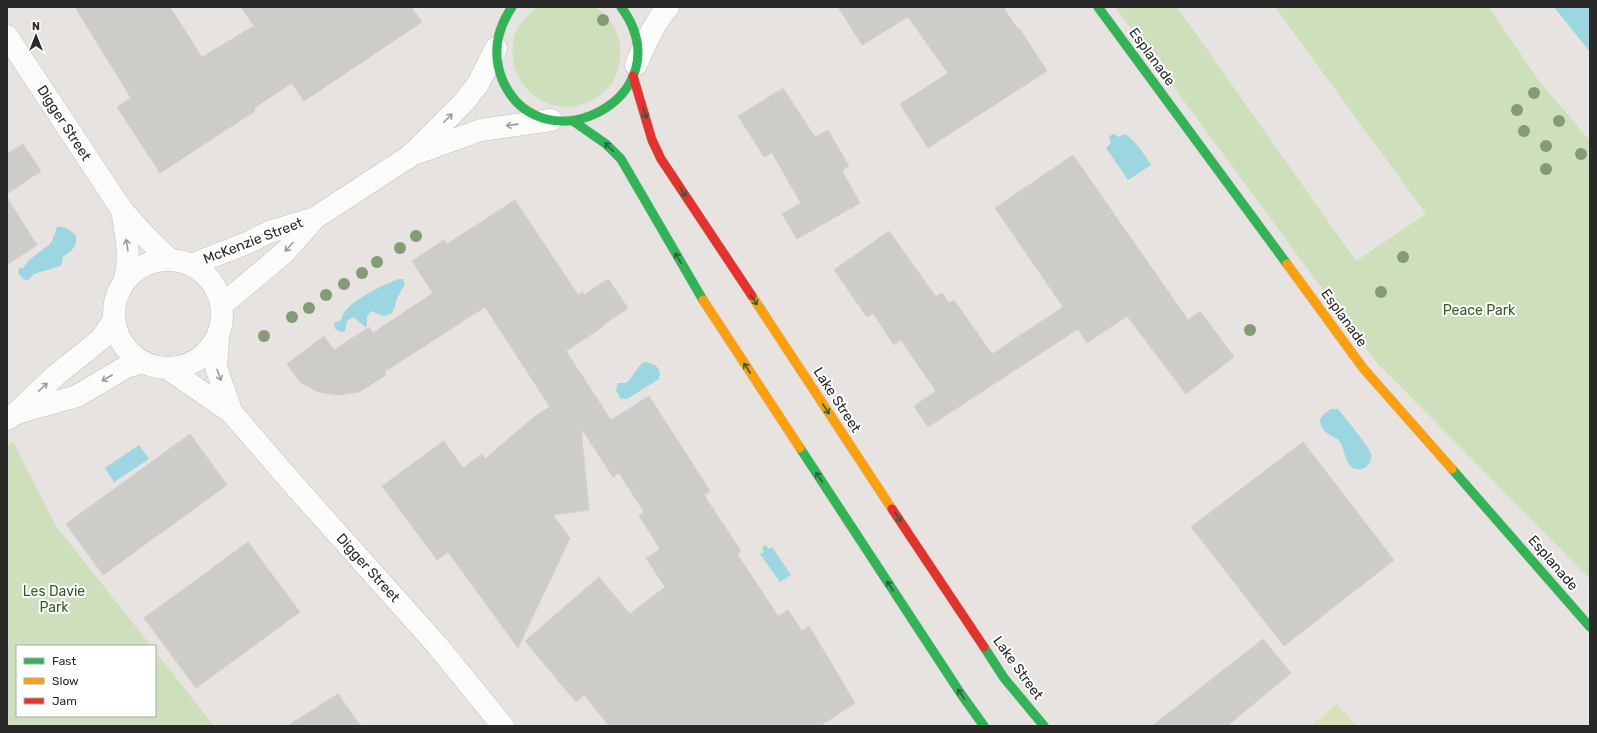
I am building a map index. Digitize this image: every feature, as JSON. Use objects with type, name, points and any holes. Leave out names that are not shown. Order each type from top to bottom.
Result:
[{"type":"main road","points":[[512,7],[501,27],[496,48],[500,72],[510,94],[528,110],[539,116],[551,120],[573,121],[595,116],[614,104],[628,86],[635,71],[637,54],[635,32],[631,21],[621,7]]},
{"type":"main road","name":"Esplanade","points":[[1098,7],[1363,368],[1590,627]]},
{"type":"main road","points":[[498,14],[501,27]]},
{"type":"main road","name":"Lake Street","points":[[635,71],[652,140],[661,159],[1004,678],[1044,726]]},
{"type":"main road","points":[[573,121],[606,144],[621,159],[697,291],[961,694],[984,726]]},
{"type":"street","points":[[635,71],[647,38],[657,19],[668,7]]},
{"type":"street","name":"Digger Street","points":[[7,36],[122,210],[148,239],[169,259]]},
{"type":"street","name":"McKenzie Street","points":[[222,305],[285,252],[315,218],[410,156],[464,102],[478,84],[496,48]]},
{"type":"street","name":"McKenzie Street","points":[[410,156],[481,130],[551,120]]},
{"type":"street","name":"Digger Street","points":[[122,210],[128,252],[128,268],[125,280]]},
{"type":"street","name":"McKenzie Street","points":[[192,265],[247,244],[269,232],[315,218]]},
{"type":"street","points":[[169,259],[192,265],[206,274],[217,288],[222,305],[222,321],[218,337],[209,350],[197,360],[183,366],[167,368],[154,367],[142,362],[128,351],[118,337],[113,320],[114,306],[125,280],[138,268],[153,261],[169,259]]},
{"type":"street","points":[[11,416],[55,376],[101,339],[113,320]]},
{"type":"street","name":"Digger Street","points":[[218,337],[216,367],[232,413]]},
{"type":"street","points":[[11,416],[77,396],[126,367],[142,362]]},
{"type":"street","name":"Digger Street","points":[[167,368],[232,413],[436,644],[502,726]]},
{"type":"green space","points":[[538,7],[591,7],[602,12],[611,22],[620,43],[619,65],[612,83],[597,97],[590,101],[573,106],[557,106],[542,101],[530,92],[520,80],[514,65],[512,49],[516,32],[522,21]]},
{"type":"green space","name":"Peace Park","points":[[1115,7],[1177,7],[1356,261],[1426,214],[1275,7],[1489,7],[1539,81],[1590,141],[1590,579],[1376,362]]},
{"type":"green space","name":"Les Davie Park","points":[[13,442],[56,526],[150,645],[16,645],[16,717],[156,717],[156,652],[214,726],[7,726],[7,446]]},
{"type":"green space","points":[[1337,704],[1356,726],[1311,726]]},
{"type":"water","points":[[1554,7],[1590,7],[1590,52]]},
{"type":"water","points":[[1114,134],[1119,137],[1125,134],[1133,140],[1151,165],[1128,180],[1106,148],[1111,143],[1109,136]]},
{"type":"water","points":[[57,227],[63,227],[72,232],[76,236],[76,244],[71,251],[63,257],[61,266],[34,274],[28,280],[25,280],[19,273],[19,268],[23,268],[29,260],[49,245]]},
{"type":"water","points":[[399,279],[403,279],[405,284],[397,298],[391,314],[384,316],[371,311],[367,317],[367,326],[365,327],[353,317],[347,321],[345,331],[341,332],[335,329],[334,323],[341,320],[343,314],[356,301],[374,290]]},
{"type":"water","points":[[643,362],[654,364],[656,366],[660,372],[659,379],[627,399],[620,398],[616,390],[618,383],[626,383]]},
{"type":"water","points":[[1331,409],[1338,409],[1369,450],[1371,454],[1370,462],[1364,468],[1352,468],[1347,461],[1342,445],[1338,439],[1323,430],[1320,419]]},
{"type":"water","points":[[139,445],[149,459],[114,482],[105,468]]},
{"type":"water","points":[[766,545],[769,549],[772,547],[791,575],[780,582],[760,554],[764,552],[762,548]]},
{"type":"building","points":[[75,7],[170,7],[202,57],[254,26],[241,7],[411,7],[422,22],[304,101],[292,83],[254,108],[255,111],[160,173],[117,107],[131,98]]},
{"type":"building","points":[[838,7],[1003,7],[1018,29],[1019,28],[1047,71],[928,148],[900,104],[948,73],[908,17],[862,45]]},
{"type":"building","points":[[783,88],[815,137],[828,130],[849,166],[842,171],[860,203],[797,239],[782,214],[801,203],[772,153],[764,157],[738,116]]},
{"type":"building","points":[[23,144],[41,171],[7,194],[7,154]]},
{"type":"building","points":[[1073,155],[1188,320],[1200,311],[1234,357],[1186,394],[1127,316],[1087,343],[1078,329],[928,427],[914,406],[936,391],[901,340],[894,345],[873,313],[867,317],[834,270],[889,231],[936,297],[942,293],[949,303],[954,300],[992,354],[1063,307],[995,208]]},
{"type":"building","points":[[7,198],[37,245],[7,265]]},
{"type":"building","points":[[515,200],[578,295],[583,292],[584,295],[608,279],[628,308],[566,351],[611,420],[649,396],[710,491],[704,495],[741,551],[737,554],[778,616],[788,610],[802,631],[809,626],[855,703],[820,726],[609,726],[584,695],[576,702],[525,641],[599,577],[630,614],[665,587],[646,558],[660,549],[639,516],[644,512],[619,473],[613,477],[581,428],[589,510],[553,515],[570,538],[518,648],[448,552],[437,560],[382,486],[444,441],[463,468],[482,454],[485,459],[535,416],[550,407],[485,307],[384,372],[386,375],[359,392],[339,395],[318,392],[300,382],[287,364],[324,336],[334,350],[369,327],[373,333],[433,293],[412,261],[444,240],[447,244]]},
{"type":"building","points":[[190,434],[227,485],[103,575],[66,524]]},
{"type":"building","points":[[1303,442],[1394,560],[1284,646],[1191,527]]},
{"type":"building","points":[[248,542],[300,612],[196,688],[144,618]]},
{"type":"building","points":[[1263,639],[1291,673],[1227,726],[1152,726]]},
{"type":"building","points":[[338,694],[361,726],[287,726]]},
{"type":"traffic: fast","points":[[512,7],[503,24],[498,42],[497,60],[502,79],[521,106],[546,119],[574,120],[601,111],[623,93],[636,69],[636,39],[621,7]]},
{"type":"traffic: fast","points":[[1098,7],[1287,264]]},
{"type":"traffic: fast","points":[[573,121],[606,144],[621,159],[703,300]]},
{"type":"traffic: fast","points":[[800,448],[961,694],[984,726]]},
{"type":"traffic: fast","points":[[1452,469],[1590,627]]},
{"type":"traffic: fast","points":[[984,647],[1004,678],[1044,726]]},
{"type":"traffic: slow","points":[[1287,264],[1363,368],[1452,469]]},
{"type":"traffic: slow","points":[[752,296],[892,509]]},
{"type":"traffic: slow","points":[[703,300],[800,448]]},
{"type":"traffic: jam","points":[[633,76],[652,140],[661,159],[752,296]]},
{"type":"traffic: jam","points":[[892,509],[984,647]]}]
